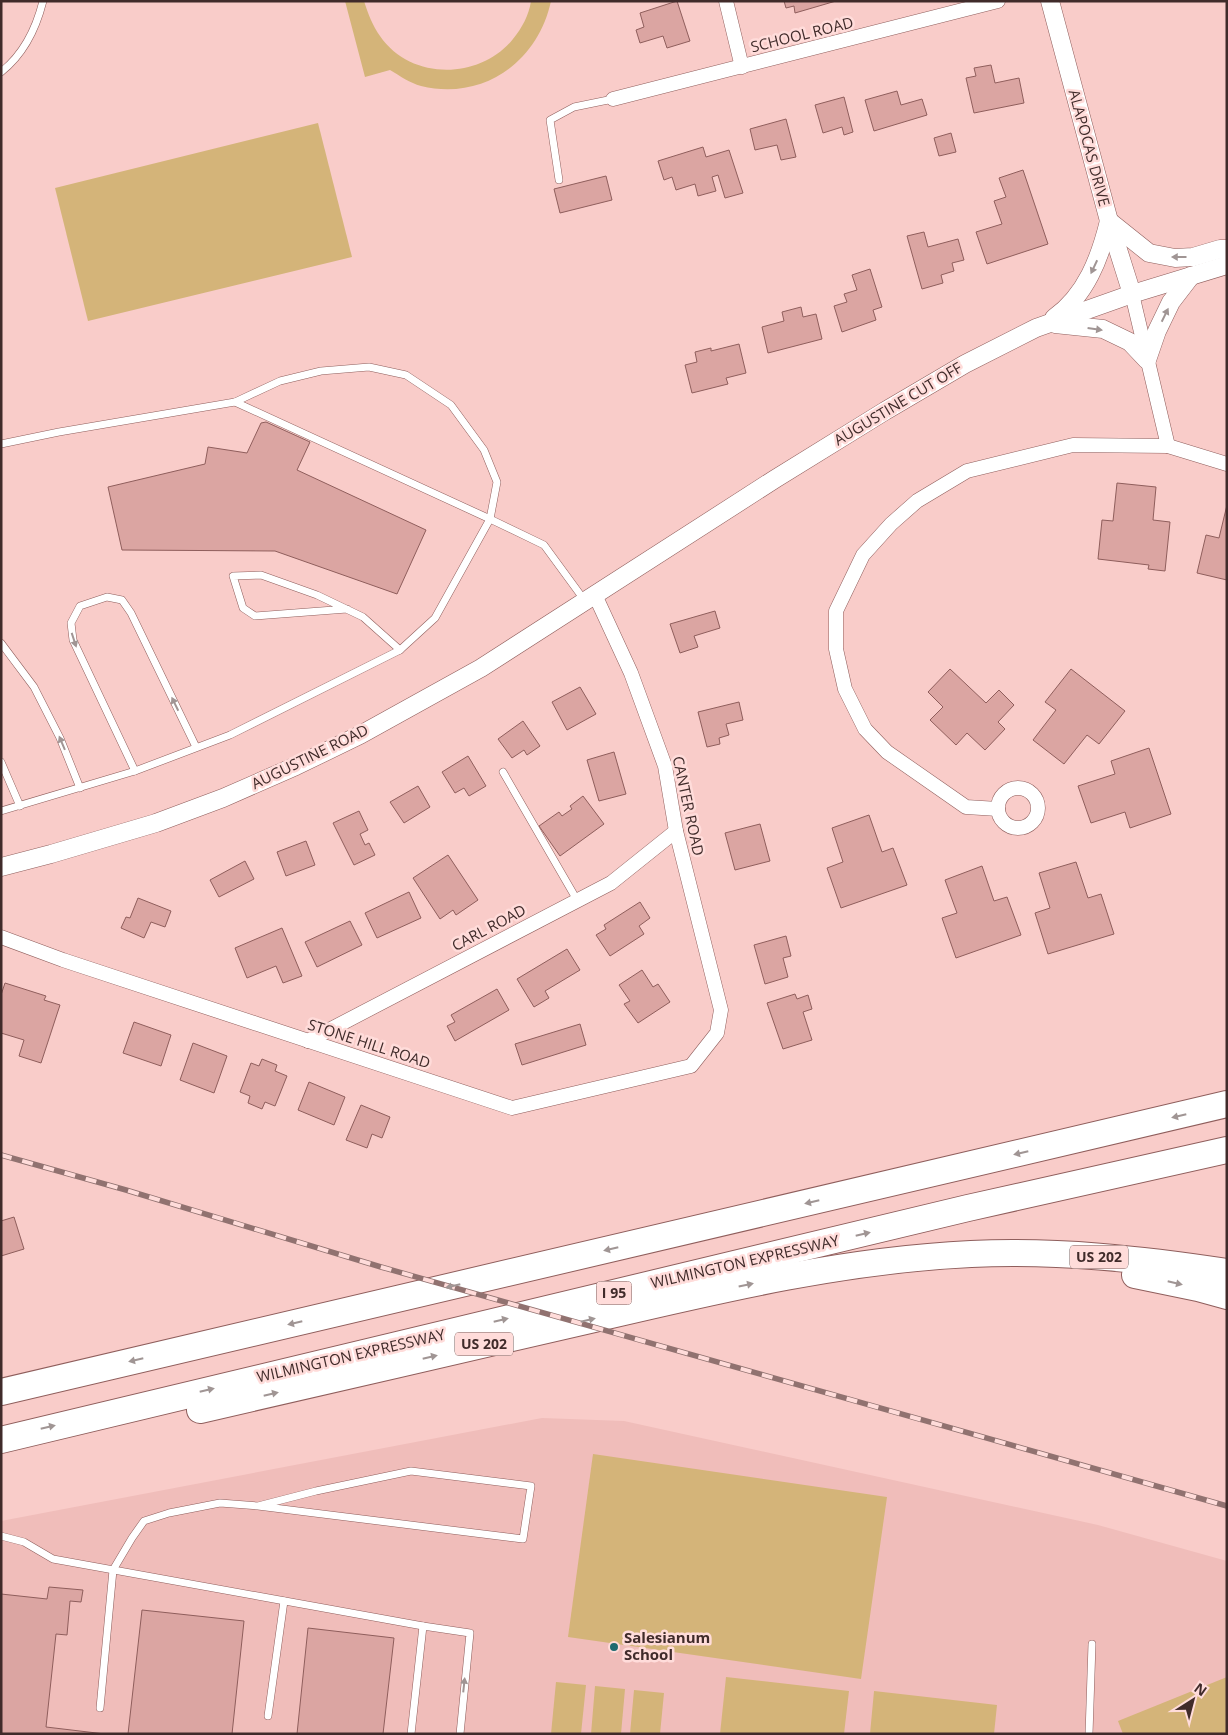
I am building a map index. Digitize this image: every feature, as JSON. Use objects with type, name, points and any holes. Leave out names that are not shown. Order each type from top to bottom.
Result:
[{"type":"highway","points":[[1,1392],[1227,1104]]},
{"type":"highway","name":"WILMINGTON EXPRESSWAY","points":[[1,1440],[968,1208],[1227,1150]]},
{"type":"highway","name":"US 202","points":[[1,1451],[43,1447],[658,1304],[808,1272],[874,1263],[970,1254],[1037,1253],[1168,1263],[1227,1272]]},
{"type":"highway","points":[[970,1254],[1145,1276],[1227,1296]]},
{"type":"street","points":[[726,1],[742,68]]},
{"type":"street","name":"SCHOOL ROAD","points":[[613,99],[742,68],[998,1]]},
{"type":"street","name":"ALAPOCAS DRIVE","points":[[1050,1],[1109,221],[1132,294]]},
{"type":"street","points":[[1047,324],[1068,308],[1087,281],[1102,249],[1109,221],[1149,253],[1184,258],[1227,249]]},
{"type":"street","name":"AUGUSTINE CUT OFF","points":[[590,598],[775,479],[965,364],[1047,324],[1132,294],[1227,265]]},
{"type":"street","points":[[1147,360],[1157,331],[1172,302],[1191,276]]},
{"type":"street","points":[[1132,294],[1168,446]]},
{"type":"street","points":[[1047,324],[1103,330],[1130,342],[1147,360]]},
{"type":"street","points":[[998,808],[966,807],[887,752],[865,729],[845,689],[836,649],[836,611],[863,555],[891,524],[917,501],[967,471],[1074,445],[1168,446],[1227,464]]},
{"type":"street","name":"CANTER ROAD","points":[[590,598],[631,674],[665,766],[676,831],[721,1010],[717,1033]]},
{"type":"street","name":"AUGUSTINE ROAD","points":[[1,867],[156,823],[223,798],[296,766],[360,735],[481,668],[590,598]]},
{"type":"street","name":"CARL ROAD","points":[[308,1041],[611,883],[676,831]]},
{"type":"street","name":"STONE HILL ROAD","points":[[1,937],[63,960],[512,1108],[691,1066],[717,1033]]},
{"type":"lane","points":[[1,72],[12,64],[26,46],[39,16],[43,1]]},
{"type":"lane","points":[[560,180],[550,120],[574,107],[613,99]]},
{"type":"lane","points":[[1,444],[59,432],[235,402],[280,381],[321,372],[369,367],[406,375],[451,405],[484,450],[497,482],[490,519],[435,618],[400,650],[230,735],[135,771],[1,811]]},
{"type":"lane","points":[[235,402],[544,545],[590,598]]},
{"type":"lane","points":[[346,609],[255,616],[243,608],[233,576],[261,575],[317,595],[363,617],[400,650]]},
{"type":"lane","points":[[135,771],[73,640],[71,623],[80,606],[107,597],[122,600],[131,613],[196,748]]},
{"type":"lane","points":[[1,644],[34,687],[60,738],[80,788]]},
{"type":"lane","points":[[1,762],[20,806]]},
{"type":"lane","points":[[503,772],[578,900]]},
{"type":"lane","points":[[100,1708],[113,1570],[144,1521],[220,1503],[258,1506],[523,1539],[531,1486],[411,1471],[316,1491],[258,1506]]},
{"type":"lane","points":[[1,1536],[24,1542],[53,1559],[423,1626],[470,1632],[460,1734]]},
{"type":"lane","points":[[268,1716],[284,1601]]},
{"type":"lane","points":[[410,1734],[423,1626]]},
{"type":"lane","points":[[1089,1734],[1092,1644]]},
{"type":"shaded area","points":[[345,1],[364,1],[377,32],[393,51],[409,61],[427,68],[446,70],[465,68],[483,62],[499,52],[513,39],[519,30],[527,16],[531,1],[551,1],[544,23],[534,42],[521,59],[504,72],[486,82],[466,88],[444,89],[417,85],[390,70],[365,77]]},
{"type":"shaded area","points":[[318,123],[352,257],[88,321],[55,188]]},
{"type":"shaded area","name":"Salesianum School","points":[[542,1418],[624,1421],[1098,1525],[1227,1561],[1227,1734],[1,1734],[1,1521]]},
{"type":"shaded area","points":[[593,1454],[887,1497],[861,1679],[568,1637]]},
{"type":"shaded area","points":[[726,1677],[849,1691],[844,1734],[720,1734]]},
{"type":"shaded area","points":[[1227,1677],[1227,1734],[1123,1734],[1118,1721]]},
{"type":"shaded area","points":[[556,1682],[586,1685],[581,1734],[551,1734]]},
{"type":"shaded area","points":[[595,1686],[625,1689],[621,1734],[591,1734]]},
{"type":"shaded area","points":[[634,1690],[664,1693],[660,1734],[630,1734]]},
{"type":"shaded area","points":[[874,1691],[997,1705],[994,1734],[870,1734]]},
{"type":"building","points":[[677,1],[690,41],[667,48],[663,36],[640,43],[636,30],[644,27],[640,13]]},
{"type":"building","points":[[784,1],[836,1],[795,13],[794,6],[786,8]]},
{"type":"building","points":[[991,65],[995,83],[1019,78],[1024,103],[974,113],[966,78],[976,76],[974,68]]},
{"type":"building","points":[[897,91],[901,105],[922,99],[927,115],[874,131],[865,100]]},
{"type":"building","points":[[844,97],[853,132],[844,135],[842,127],[823,133],[815,105]]},
{"type":"building","points":[[786,119],[796,157],[781,160],[777,145],[755,150],[750,129]]},
{"type":"building","points":[[951,133],[956,152],[939,156],[934,138]]},
{"type":"building","points":[[703,147],[706,157],[729,150],[743,193],[725,198],[718,175],[712,177],[716,191],[698,196],[695,184],[676,190],[672,177],[664,180],[658,161]]},
{"type":"building","points":[[1023,170],[1048,244],[987,264],[976,232],[1002,224],[994,201],[1006,197],[999,178]]},
{"type":"building","points":[[606,176],[612,200],[560,213],[554,189]]},
{"type":"building","points":[[924,232],[928,247],[958,239],[964,260],[952,263],[954,271],[941,275],[943,283],[922,289],[907,236]]},
{"type":"building","points":[[870,269],[882,307],[873,310],[876,320],[842,332],[834,306],[847,302],[844,294],[857,290],[852,275]]},
{"type":"building","points":[[801,307],[803,317],[816,314],[822,339],[768,353],[762,327],[784,321],[782,312]]},
{"type":"building","points":[[739,344],[746,373],[726,378],[728,384],[692,393],[685,365],[697,362],[695,352],[711,348],[711,351]]},
{"type":"building","points":[[266,422],[310,442],[297,470],[426,530],[397,594],[275,551],[122,550],[108,487],[205,464],[208,447],[247,453],[261,423]]},
{"type":"building","points":[[1117,483],[1156,487],[1153,520],[1170,522],[1165,571],[1148,569],[1149,565],[1098,559],[1102,520],[1113,521]]},
{"type":"building","points":[[1227,505],[1227,580],[1197,573],[1206,535],[1219,538]]},
{"type":"building","points":[[715,611],[720,628],[694,636],[698,647],[680,653],[670,624]]},
{"type":"building","points":[[950,669],[986,703],[999,690],[1014,705],[998,722],[1005,729],[985,750],[967,733],[956,745],[930,720],[943,707],[928,692]]},
{"type":"building","points":[[1071,669],[1125,711],[1099,744],[1087,735],[1064,764],[1033,740],[1056,710],[1045,702]]},
{"type":"building","points":[[580,687],[596,714],[567,730],[552,702]]},
{"type":"building","points":[[739,702],[743,720],[726,724],[729,735],[719,738],[720,744],[707,747],[698,712]]},
{"type":"building","points":[[523,721],[540,746],[527,755],[524,750],[512,758],[498,739]]},
{"type":"building","points":[[1149,748],[1171,814],[1130,828],[1125,812],[1091,823],[1078,786],[1115,774],[1111,761]]},
{"type":"building","points":[[614,752],[626,794],[599,801],[587,760]]},
{"type":"building","points":[[468,756],[486,786],[469,796],[464,788],[455,793],[442,772]]},
{"type":"building","points":[[418,786],[430,807],[404,823],[390,802]]},
{"type":"building","points":[[583,796],[604,824],[560,856],[539,826],[559,812],[562,816],[572,809],[570,806]]},
{"type":"building","points":[[359,811],[368,830],[360,834],[365,845],[369,843],[375,855],[354,865],[333,823]]},
{"type":"building","points":[[869,815],[882,852],[893,848],[907,885],[841,908],[827,868],[843,862],[832,828]]},
{"type":"building","points":[[760,824],[770,861],[735,870],[725,833]]},
{"type":"building","points":[[306,841],[315,865],[286,876],[277,852]]},
{"type":"building","points":[[448,855],[478,900],[456,915],[453,910],[440,919],[413,878]]},
{"type":"building","points":[[245,861],[254,879],[219,897],[210,880]]},
{"type":"building","points":[[1076,862],[1088,898],[1101,894],[1114,934],[1048,954],[1035,913],[1050,908],[1039,873]]},
{"type":"building","points":[[982,866],[994,901],[1007,897],[1021,935],[956,958],[942,918],[957,913],[945,880]]},
{"type":"building","points":[[409,892],[421,918],[377,938],[365,913]]},
{"type":"building","points":[[138,898],[171,911],[165,927],[151,922],[144,938],[121,928],[126,917],[130,918]]},
{"type":"building","points":[[640,902],[650,918],[639,926],[644,934],[610,956],[596,935],[606,929],[604,925]]},
{"type":"building","points":[[350,921],[362,945],[317,967],[305,942]]},
{"type":"building","points":[[282,928],[302,976],[283,983],[276,966],[247,978],[235,948]]},
{"type":"building","points":[[786,936],[791,956],[783,958],[788,977],[765,984],[754,945]]},
{"type":"building","points":[[567,949],[580,970],[545,991],[549,998],[534,1007],[517,979]]},
{"type":"building","points":[[642,970],[653,987],[658,984],[670,1002],[638,1023],[624,1004],[630,1001],[619,985]]},
{"type":"building","points":[[5,983],[46,996],[44,1000],[60,1005],[41,1063],[19,1056],[24,1040],[1,1033],[1,995]]},
{"type":"building","points":[[497,989],[509,1010],[455,1041],[447,1026],[455,1022],[451,1015]]},
{"type":"building","points":[[795,994],[797,999],[808,995],[812,1009],[803,1012],[812,1040],[783,1049],[767,1003]]},
{"type":"building","points":[[134,1022],[171,1035],[161,1066],[123,1053]]},
{"type":"building","points":[[580,1024],[586,1045],[522,1065],[515,1044]]},
{"type":"building","points":[[193,1043],[227,1056],[214,1093],[180,1080]]},
{"type":"building","points":[[262,1059],[277,1065],[275,1071],[287,1076],[275,1106],[265,1102],[262,1109],[248,1103],[250,1096],[240,1092],[251,1063],[259,1066]]},
{"type":"building","points":[[309,1082],[345,1097],[334,1125],[298,1110]]},
{"type":"building","points":[[361,1105],[390,1117],[382,1138],[372,1134],[367,1148],[346,1140]]},
{"type":"building","points":[[14,1217],[24,1249],[1,1256],[1,1221]]},
{"type":"building","points":[[49,1587],[83,1590],[81,1602],[70,1601],[67,1635],[56,1634],[46,1727],[105,1734],[1,1734],[1,1594],[47,1599]]},
{"type":"building","points":[[142,1610],[244,1621],[232,1734],[128,1734]]},
{"type":"building","points":[[308,1628],[394,1638],[383,1734],[297,1734]]},
{"type":"railway","points":[[1,1155],[126,1190],[381,1267],[1227,1506]]},
{"type":"place","name":"Salesianum School","points":[[614,1647]]}]
